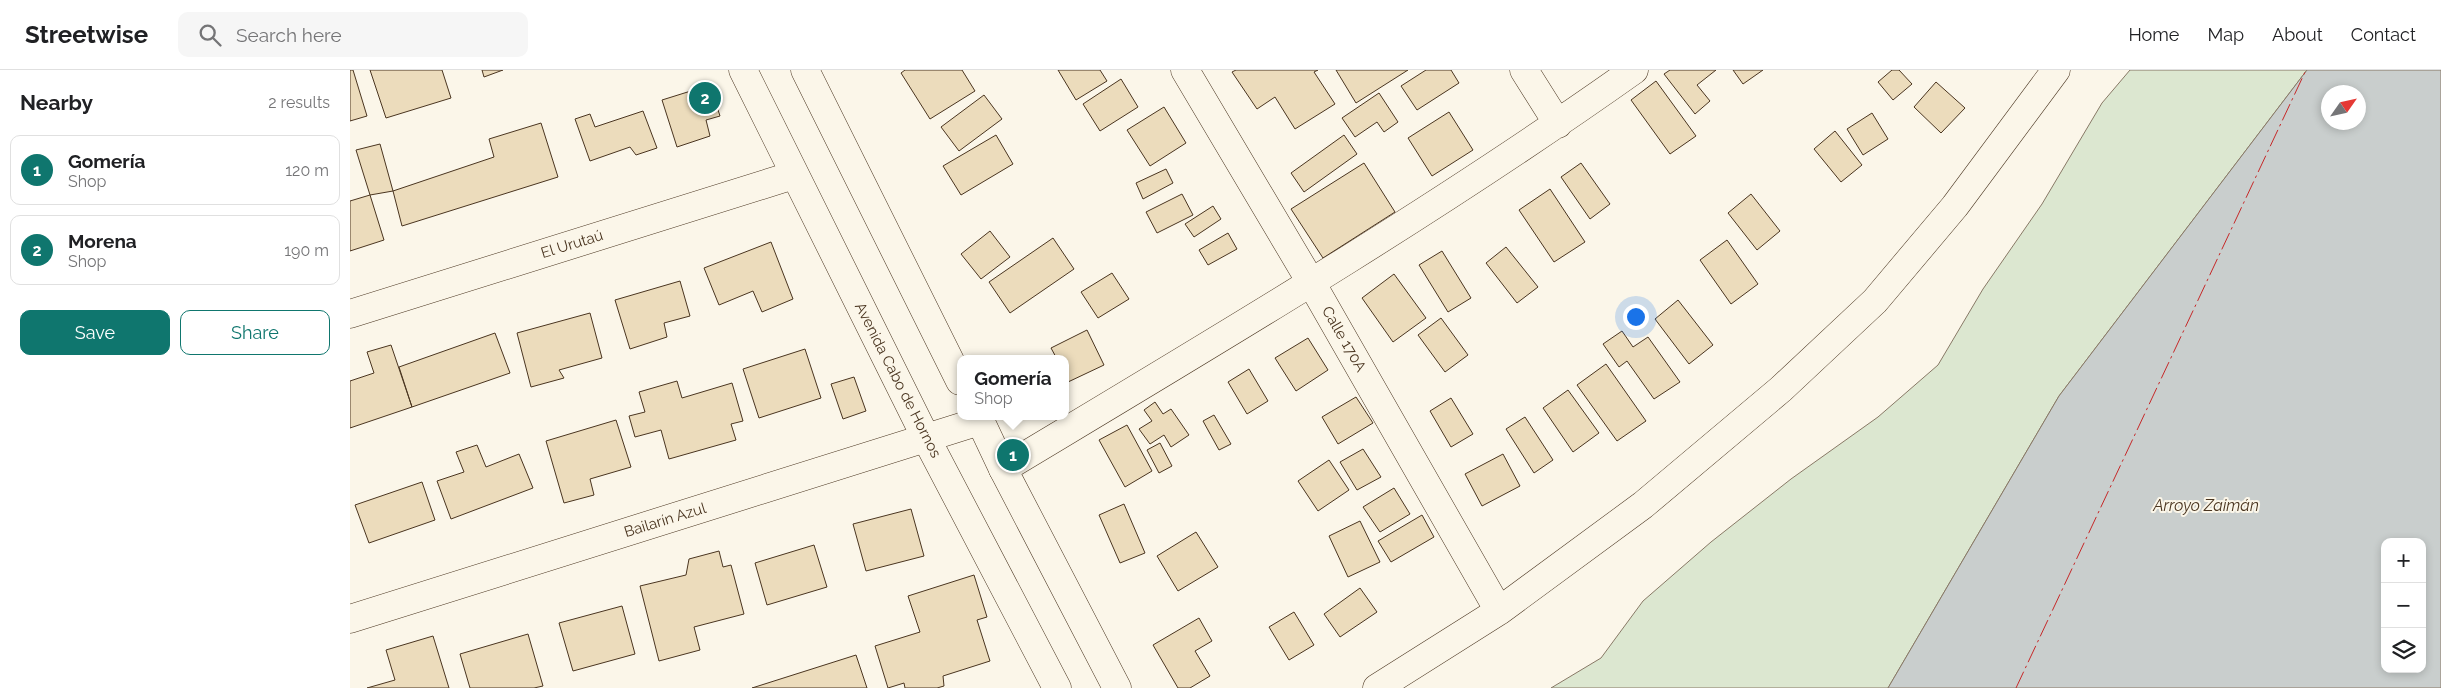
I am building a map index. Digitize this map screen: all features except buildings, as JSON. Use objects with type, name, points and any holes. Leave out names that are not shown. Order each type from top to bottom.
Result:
[{"type":"street","name":"Avenida Cabo de Hornos","points":[[743,70],[926,438],[1058,688]]},
{"type":"street","points":[[805,70],[957,375]]},
{"type":"street","name":"Calle 170A","points":[[1185,70],[1312,284],[1499,611]]},
{"type":"street","points":[[1524,70],[1558,124]]},
{"type":"street","points":[[1003,469],[1312,284],[1558,124],[1634,70]]},
{"type":"street","points":[[1377,688],[1499,611],[1650,498],[1782,389],[1875,301],[1955,206],[2056,70]]},
{"type":"street","name":"El Urutaú","points":[[350,314],[794,175]]},
{"type":"street","name":"Bailarín Azul","points":[[350,619],[926,438],[976,420]]},
{"type":"street","points":[[979,420],[1117,688]]},
{"type":"green space","points":[[2130,70],[2307,70],[2059,396],[1888,688],[1551,688],[1601,658],[1643,601],[1711,542],[1791,479],[1878,417],[1938,365],[1983,289],[2042,204],[2102,103]]},
{"type":"water","name":"Arroyo Zaimán","points":[[2307,70],[2441,70],[2441,688],[1888,688],[2059,396]]},
{"type":"power","points":[[2016,688],[2306,70]]},
{"type":"place","name":"Morena","points":[[705,98]]},
{"type":"place","name":"Gomería","points":[[1013,455]]}]
